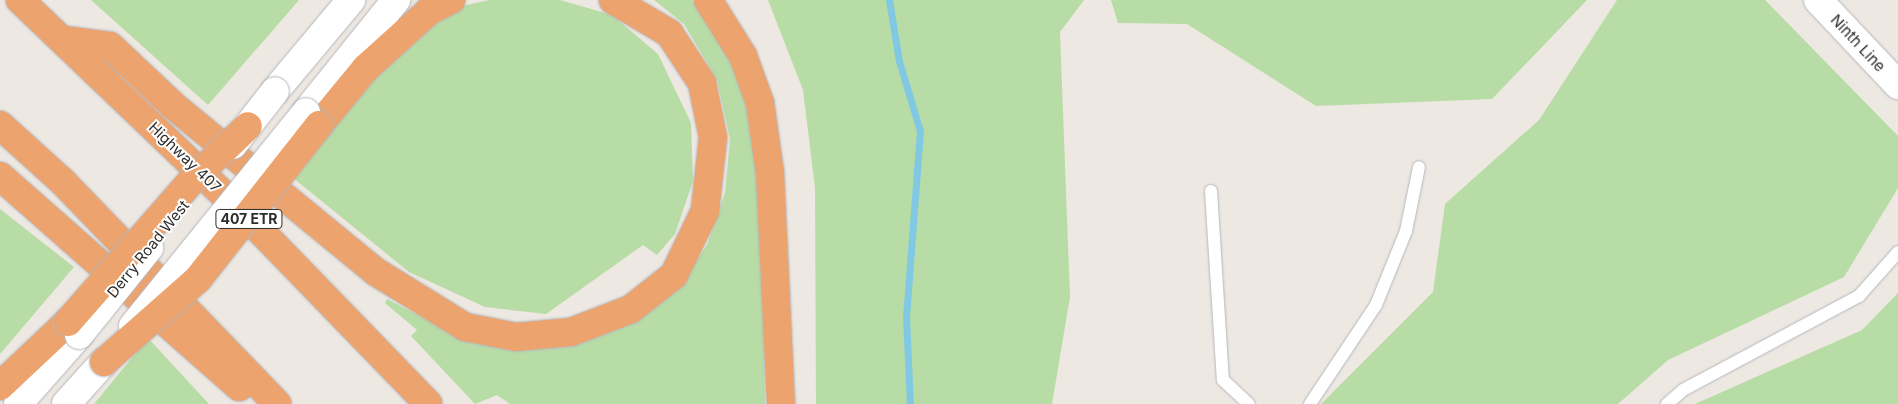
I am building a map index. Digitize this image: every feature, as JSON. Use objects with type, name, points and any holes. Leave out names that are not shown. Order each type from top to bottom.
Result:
[{"type":"highway","name":"Highway 407","points":[[20,0],[64,40],[250,220],[428,404]]},
{"type":"highway","points":[[104,362],[198,279],[312,118],[429,11],[451,0]]},
{"type":"highway","points":[[64,40],[110,46],[175,107],[376,272],[465,327],[516,337],[571,332],[631,309],[674,275],[706,211],[713,136],[702,83],[669,33],[613,0]]},
{"type":"highway","points":[[708,0],[743,56],[760,103],[770,173],[781,404]]},
{"type":"highway","points":[[0,125],[62,181],[277,404]]},
{"type":"highway","points":[[0,386],[74,328],[193,179],[248,126]]},
{"type":"highway","points":[[0,176],[257,404]]},
{"type":"main road","points":[[248,126],[352,0]]},
{"type":"main road","points":[[312,118],[396,0]]},
{"type":"main road","name":"Ninth Line","points":[[1818,0],[1898,85]]},
{"type":"main road","points":[[18,404],[74,328]]},
{"type":"main road","points":[[66,404],[104,362]]},
{"type":"lane","points":[[1310,404],[1376,305],[1406,231],[1419,167]]},
{"type":"lane","points":[[1211,191],[1223,380],[1249,404]]},
{"type":"lane","points":[[1667,404],[1683,390],[1859,296],[1898,252]]},
{"type":"green space","points":[[91,0],[299,0],[208,105]]},
{"type":"green space","points":[[489,0],[560,0],[612,15],[658,54],[691,123],[693,181],[675,234],[657,255],[643,245],[546,314],[485,307],[409,272],[287,173],[382,61],[458,7]]},
{"type":"green space","points":[[654,0],[692,0],[726,48],[749,112],[761,177],[765,404],[510,404],[497,395],[475,404],[411,336],[417,330],[385,303],[387,299],[458,336],[578,343],[638,321],[680,284],[707,245],[725,193],[730,139],[717,80],[684,24]]},
{"type":"green space","points":[[768,0],[1084,0],[1060,32],[1070,297],[1052,404],[816,404],[815,188],[803,90]]},
{"type":"green space","points":[[1111,0],[1587,0],[1492,99],[1316,106],[1187,24],[1118,23]]},
{"type":"green space","points":[[1617,0],[1765,0],[1898,136],[1898,188],[1844,277],[1668,360],[1618,404],[1321,404],[1433,292],[1445,204],[1539,120]]},
{"type":"green space","points":[[0,209],[74,267],[0,354]]},
{"type":"green space","points":[[1898,293],[1898,404],[1695,404],[1862,330]]},
{"type":"green space","points":[[148,338],[209,404],[94,404]]},
{"type":"waterway","points":[[889,0],[899,61],[920,131],[906,317],[910,404]]}]
